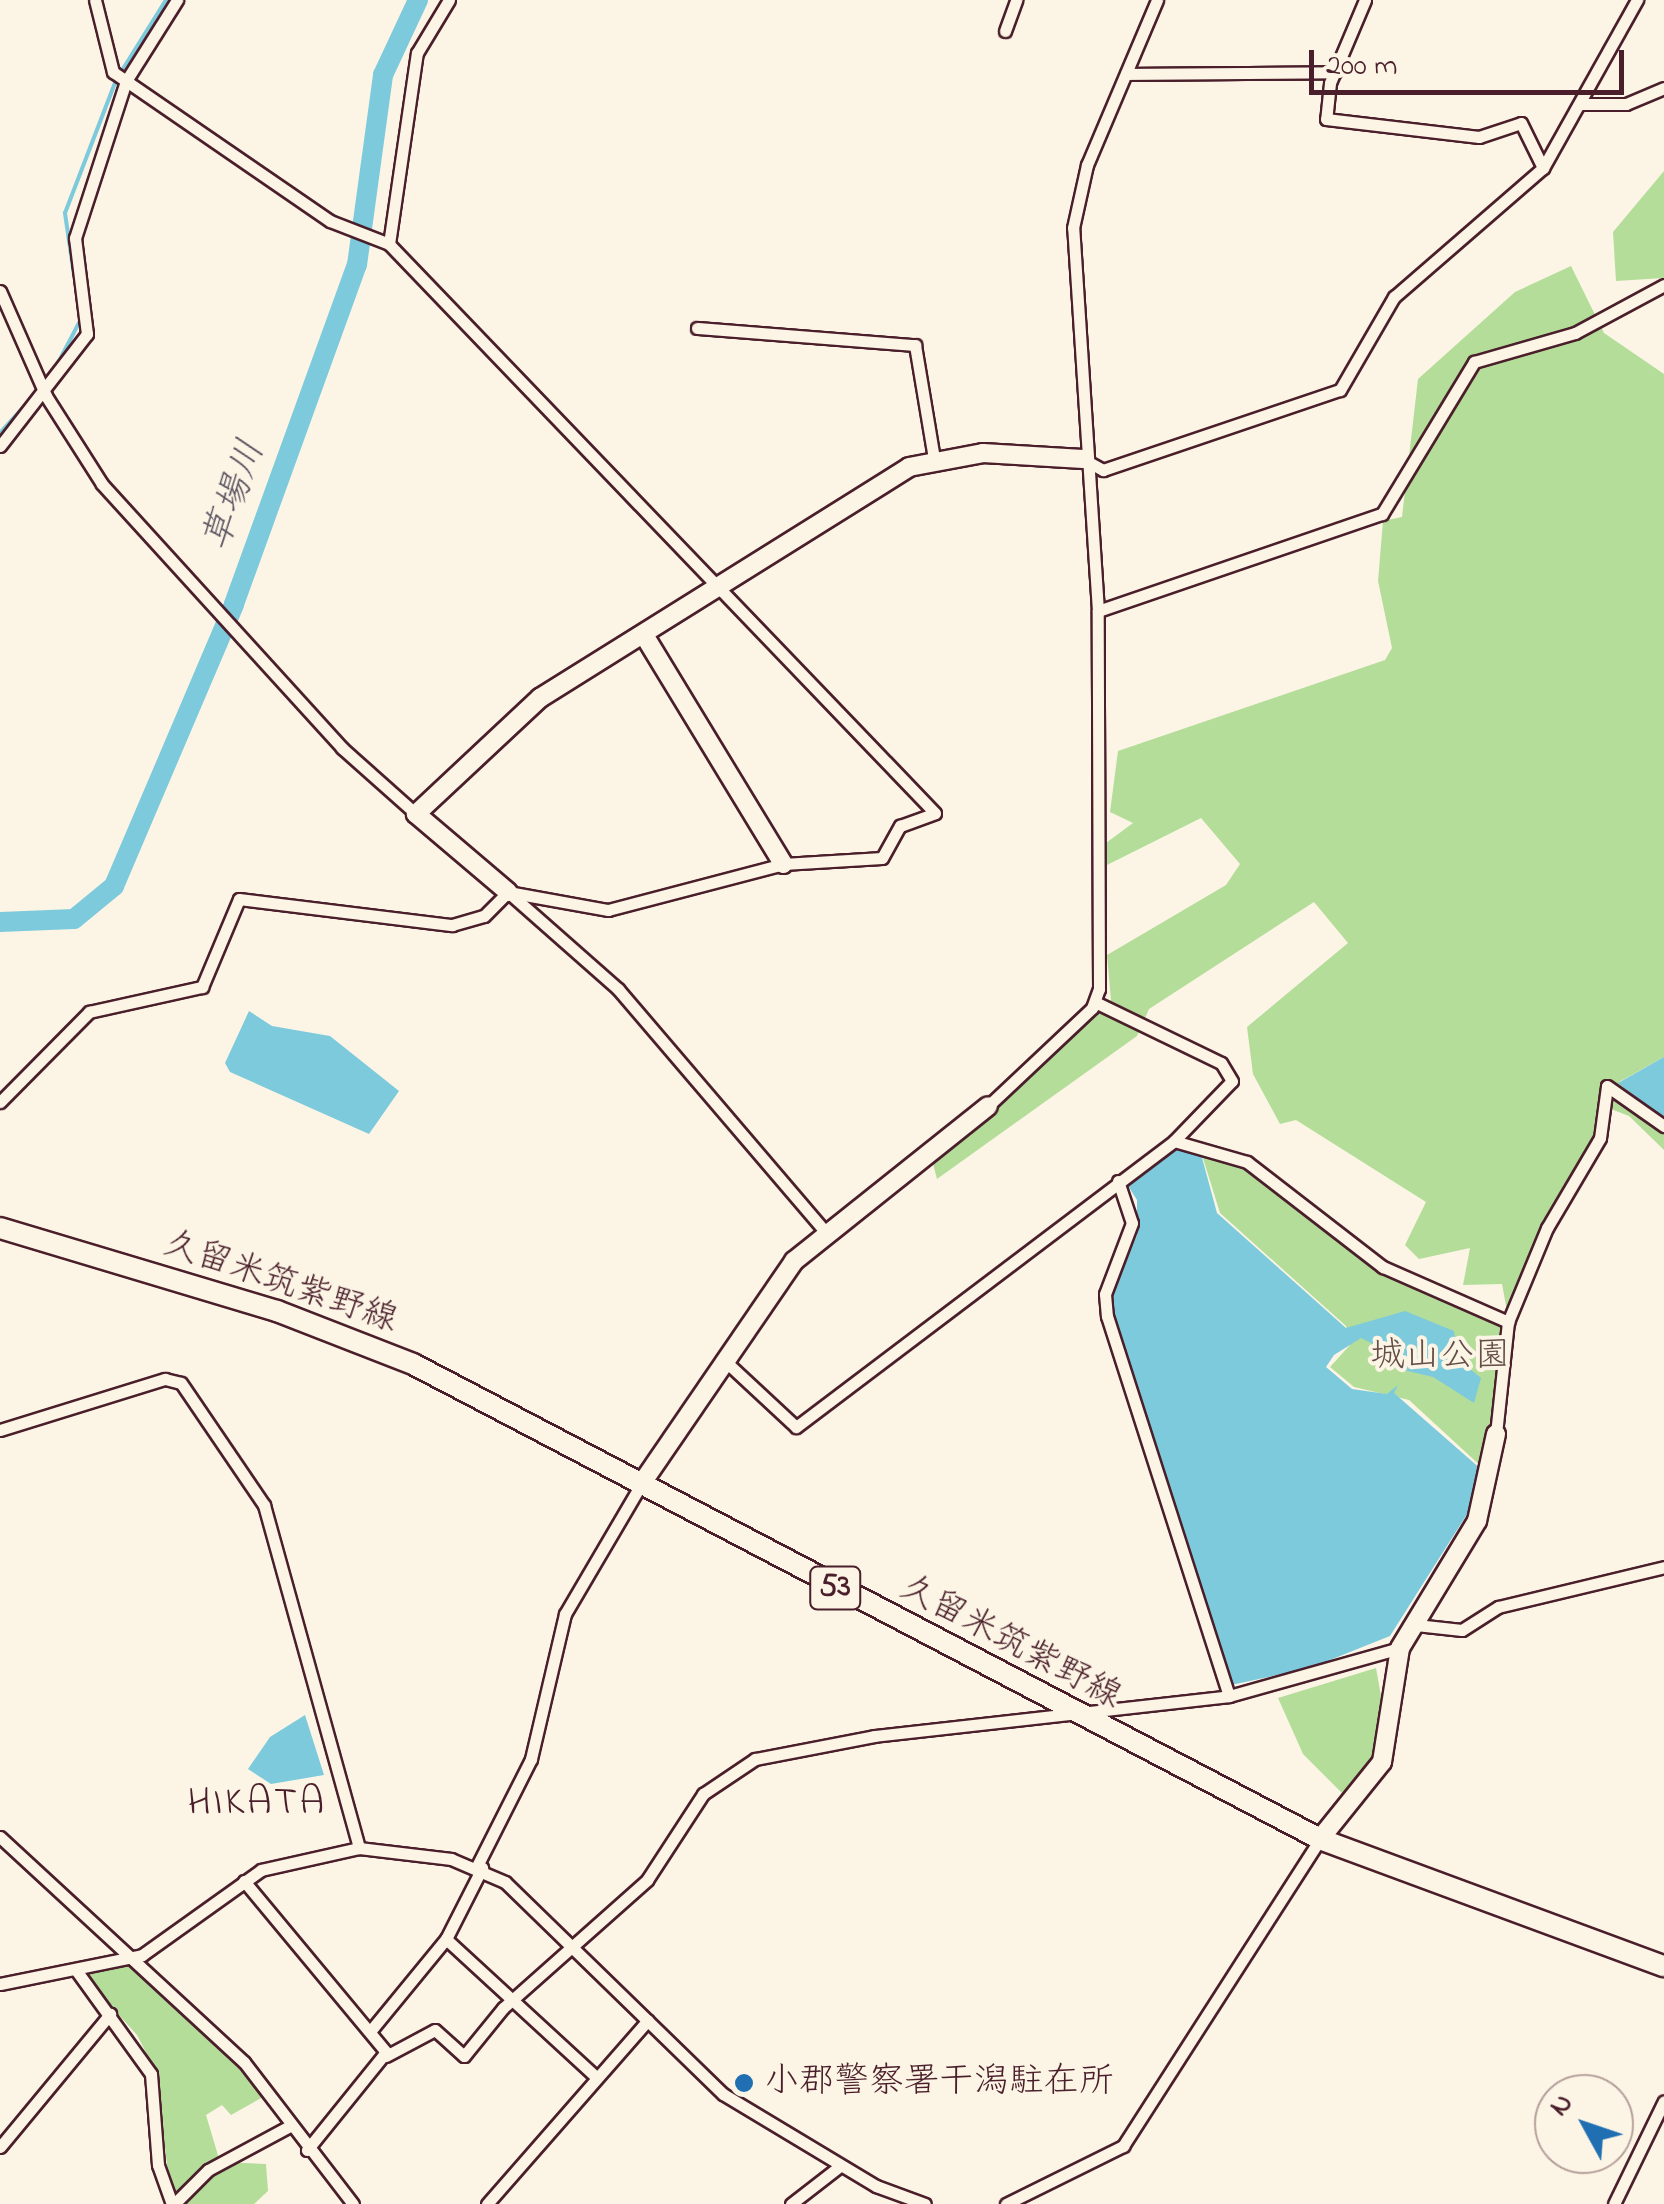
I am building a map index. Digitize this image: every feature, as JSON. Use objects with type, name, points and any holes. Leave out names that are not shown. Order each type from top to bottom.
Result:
[{"type":"main road","name":"久留米筑紫野線","points":[[0,1228],[358,1340],[1320,1839],[1664,1966]]},
{"type":"street","points":[[95,0],[106,58],[126,81],[330,222],[389,244],[935,809],[900,826],[882,858],[783,864],[608,910],[508,892]]},
{"type":"street","points":[[3,438],[46,396],[86,334],[75,238],[126,81],[177,0]]},
{"type":"street","points":[[389,244],[417,53],[449,0]]},
{"type":"street","points":[[1005,32],[1016,0]]},
{"type":"street","points":[[372,2029],[446,1940],[531,1759],[565,1614],[640,1486],[724,1360],[824,1229],[988,1106],[1096,1002],[1098,611],[1083,459],[1072,228],[1126,74],[1157,0]]},
{"type":"street","points":[[1364,0],[1325,104],[1335,127],[1479,137],[1521,123],[1543,168]]},
{"type":"street","points":[[416,814],[540,698],[720,589],[876,484],[934,458],[1083,459],[1103,470],[1340,390],[1394,297],[1543,168],[1638,0]]},
{"type":"street","points":[[1126,74],[1335,72]]},
{"type":"street","points":[[1580,104],[1626,104],[1664,88]]},
{"type":"street","points":[[1098,611],[1382,514],[1474,362],[1575,333],[1664,285]]},
{"type":"street","points":[[0,291],[46,396],[102,484],[198,592],[416,814],[618,989],[824,1229]]},
{"type":"street","points":[[697,328],[915,345],[934,458]]},
{"type":"street","points":[[644,635],[783,864]]},
{"type":"street","points":[[0,1102],[88,1012],[202,987],[239,899],[452,926],[484,916],[508,892]]},
{"type":"street","points":[[724,1360],[796,1427],[1174,1141],[1230,1074],[1096,1002]]},
{"type":"street","points":[[1006,2204],[1124,2146],[1320,1839],[1382,1762],[1400,1648],[1477,1522],[1496,1434],[1508,1322],[1547,1228],[1600,1138],[1607,1086],[1664,1126]]},
{"type":"street","points":[[1174,1141],[1247,1162],[1383,1267],[1508,1322]]},
{"type":"street","points":[[1118,1181],[1132,1223],[1105,1294],[1107,1316],[1229,1696]]},
{"type":"street","points":[[0,1430],[166,1379],[193,1393],[264,1505],[360,1848]]},
{"type":"street","points":[[1416,1625],[1462,1630],[1498,1606],[1664,1567]]},
{"type":"street","points":[[307,2150],[386,2056],[435,2030],[464,2056],[647,1880],[688,1811],[736,1768],[874,1736],[1229,1696],[1400,1648]]},
{"type":"street","points":[[0,1837],[244,2062],[288,2127],[354,2204]]},
{"type":"street","points":[[0,1984],[127,1958],[158,1946],[244,1881],[360,1848],[480,1867],[576,1947],[724,2094],[840,2166],[925,2204]]},
{"type":"street","points":[[244,1881],[372,2029],[386,2056]]},
{"type":"street","points":[[446,1940],[595,2076]]},
{"type":"street","points":[[76,1970],[151,2074],[158,2165],[173,2204],[208,2170],[288,2127]]},
{"type":"street","points":[[0,2147],[110,2014]]},
{"type":"street","points":[[487,2204],[595,2076],[648,2020]]},
{"type":"street","points":[[1614,2204],[1664,2101]]},
{"type":"street","points":[[790,2204],[840,2166]]},
{"type":"green space","points":[[1664,171],[1664,278],[1616,281],[1613,232]]},
{"type":"green space","points":[[1571,266],[1604,333],[1664,374],[1664,1057],[1619,1082],[1664,1119],[1664,1150],[1629,1116],[1598,1104],[1596,1136],[1507,1311],[1502,1284],[1463,1285],[1470,1248],[1419,1259],[1405,1245],[1426,1202],[1296,1120],[1280,1124],[1253,1074],[1247,1027],[1348,943],[1314,902],[1149,1009],[1137,1036],[937,1179],[932,1160],[1111,1000],[1107,955],[1226,885],[1240,864],[1201,818],[1107,865],[1106,843],[1133,823],[1110,812],[1118,751],[1385,660],[1392,648],[1378,581],[1383,521],[1402,517],[1418,379],[1515,292]]},
{"type":"green space","name":"城山公園","points":[[1202,1155],[1239,1162],[1385,1272],[1502,1325],[1485,1470],[1409,1400],[1354,1387],[1330,1367],[1350,1345],[1346,1326],[1220,1213]]},
{"type":"green space","points":[[1376,1668],[1384,1713],[1377,1751],[1347,1798],[1303,1754],[1278,1698]]},
{"type":"green space","points":[[128,1963],[261,2090],[263,2097],[231,2115],[222,2105],[206,2115],[220,2162],[266,2164],[268,2191],[254,2204],[181,2204],[170,2189],[156,2072],[137,2035],[83,1975]]},
{"type":"water","points":[[249,1011],[272,1026],[330,1036],[399,1091],[369,1134],[230,1072],[225,1063]]},
{"type":"water","points":[[1664,1057],[1664,1119],[1618,1083]]},
{"type":"water","points":[[1173,1147],[1201,1154],[1217,1213],[1346,1328],[1405,1311],[1454,1331],[1458,1359],[1481,1378],[1474,1403],[1433,1377],[1391,1367],[1383,1349],[1361,1338],[1334,1355],[1326,1367],[1352,1389],[1387,1394],[1398,1385],[1394,1393],[1482,1470],[1469,1511],[1390,1636],[1310,1668],[1231,1685],[1113,1314],[1114,1286],[1137,1235],[1137,1200],[1125,1181]]},
{"type":"water","points":[[305,1715],[324,1775],[271,1784],[248,1769],[270,1737]]},
{"type":"waterway","points":[[121,72],[166,0]]},
{"type":"waterway","name":"草場川","points":[[0,922],[74,919],[114,886],[234,604],[357,265],[383,75],[418,0]]},
{"type":"waterway","points":[[74,275],[65,213],[116,80]]},
{"type":"waterway","points":[[58,363],[81,319]]},
{"type":"waterway","points":[[0,433],[24,406]]},
{"type":"place","name":"小郡警察署干潟駐在所","points":[[744,2083]]},
{"type":"district","name":"HIKATA","points":[[257,1804]]}]
